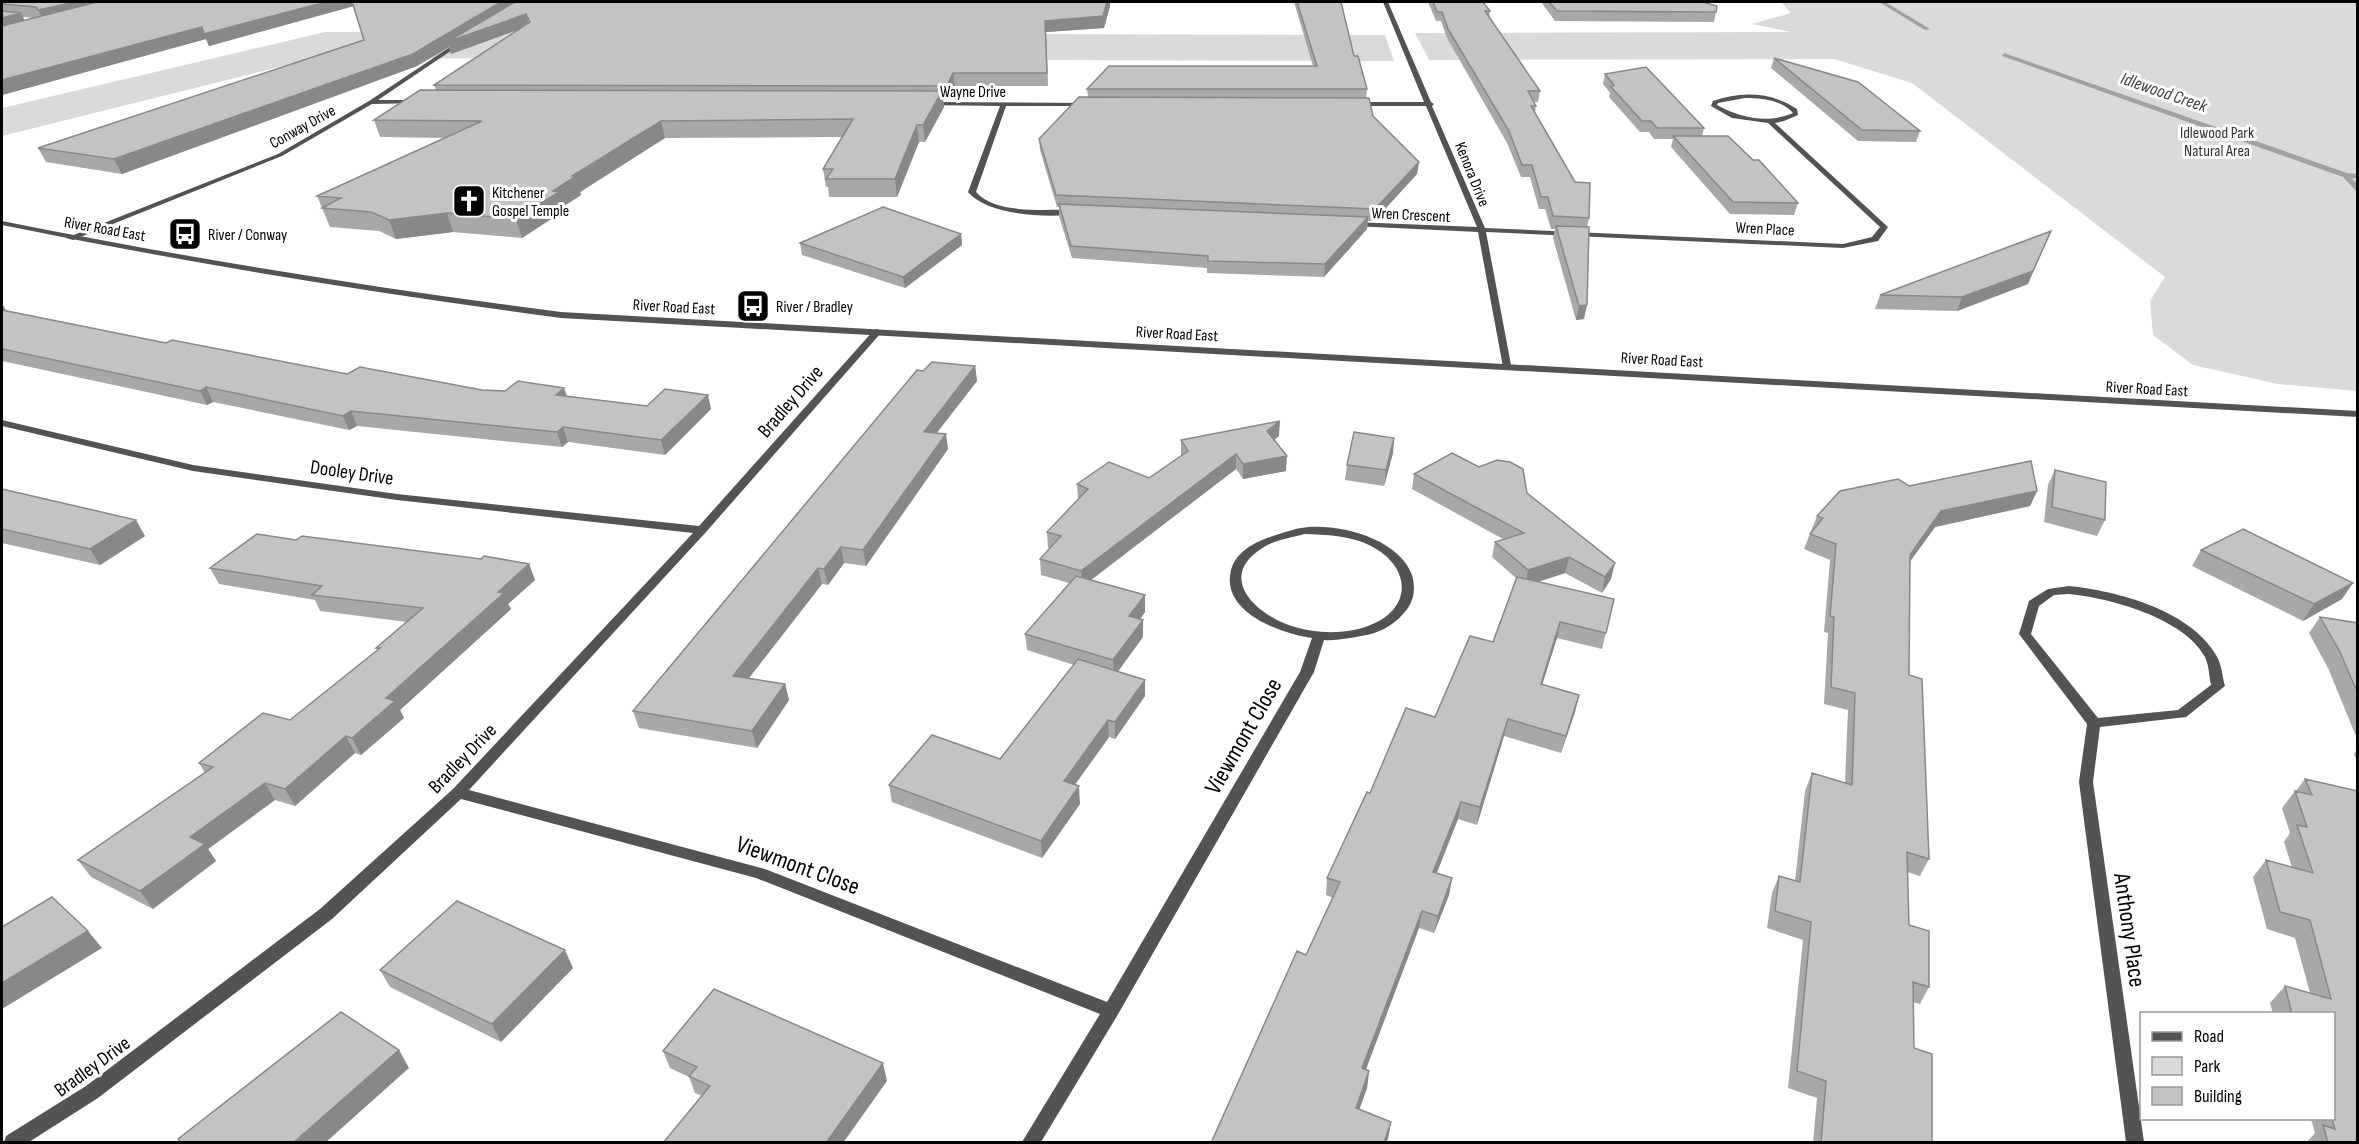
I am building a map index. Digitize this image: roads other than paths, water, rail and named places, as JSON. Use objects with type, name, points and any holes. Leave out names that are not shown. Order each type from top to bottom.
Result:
[{"type":"street","points":[[1065,2],[1127,2]]},
{"type":"street","name":"Kenora Drive","points":[[1385,2],[1431,104],[1482,230],[1506,365]]},
{"type":"street","name":"Conway Drive","points":[[70,238],[280,155],[371,102],[473,35]]},
{"type":"street","points":[[1752,97],[1782,102],[1795,110],[1796,114],[1792,118],[1770,121],[1734,117],[1714,106],[1715,102],[1723,98],[1752,97]]},
{"type":"street","points":[[371,102],[428,102]]},
{"type":"street","name":"Wayne Drive","points":[[921,104],[1099,104]]},
{"type":"street","points":[[1004,104],[972,192],[973,195],[980,202],[1003,209],[1085,213]]},
{"type":"street","points":[[1347,104],[1431,104]]},
{"type":"street","name":"Wren Place","points":[[1482,230],[1843,246],[1875,239],[1884,227],[1770,121]]},
{"type":"street","name":"River Road East","points":[[2,223],[70,238],[447,300],[561,315],[1506,365],[2358,414]]},
{"type":"street","name":"Wren Crescent","points":[[1342,224],[1482,230]]},
{"type":"street","name":"Bradley Drive","points":[[13,1143],[92,1092],[326,914],[458,793],[702,530],[877,332]]},
{"type":"street","name":"Dooley Drive","points":[[2,423],[193,468],[397,496],[702,530]]},
{"type":"street","points":[[1304,531],[1330,531],[1357,537],[1374,544],[1400,562],[1409,580],[1408,598],[1398,615],[1368,631],[1350,636],[1319,637],[1290,631],[1264,621],[1246,607],[1236,590],[1234,573],[1242,557],[1257,544],[1278,535],[1304,531]]},
{"type":"street","points":[[2084,591],[2118,599],[2158,614],[2191,633],[2210,655],[2218,686],[2181,714],[2094,723],[2025,634],[2033,604],[2052,592],[2084,591]]},
{"type":"street","name":"Viewmont Close","points":[[1031,1143],[1112,1011],[1307,672],[1319,637]]},
{"type":"street","name":"Anthony Place","points":[[2094,723],[2086,782],[2135,1143]]},
{"type":"street","name":"Viewmont Close","points":[[458,793],[759,873],[1112,1011]]},
{"type":"waterway","name":"Idlewood Creek","points":[[1882,2],[1927,29]]},
{"type":"waterway","name":"Idlewood Creek","points":[[2004,55],[2346,175]]},
{"type":"waterway","points":[[2346,175],[2358,176]]},
{"type":"waterway","points":[[2346,175],[2358,191]]},
{"type":"place","name":"Kitchener Gospel Temple","points":[[469,201]]},
{"type":"place","name":"River / Conway","points":[[185,234]]},
{"type":"place","name":"River / Bradley","points":[[753,306]]},
{"type":"park label","name":"Idlewood Park Natural Area","points":[[2217,141]]}]
